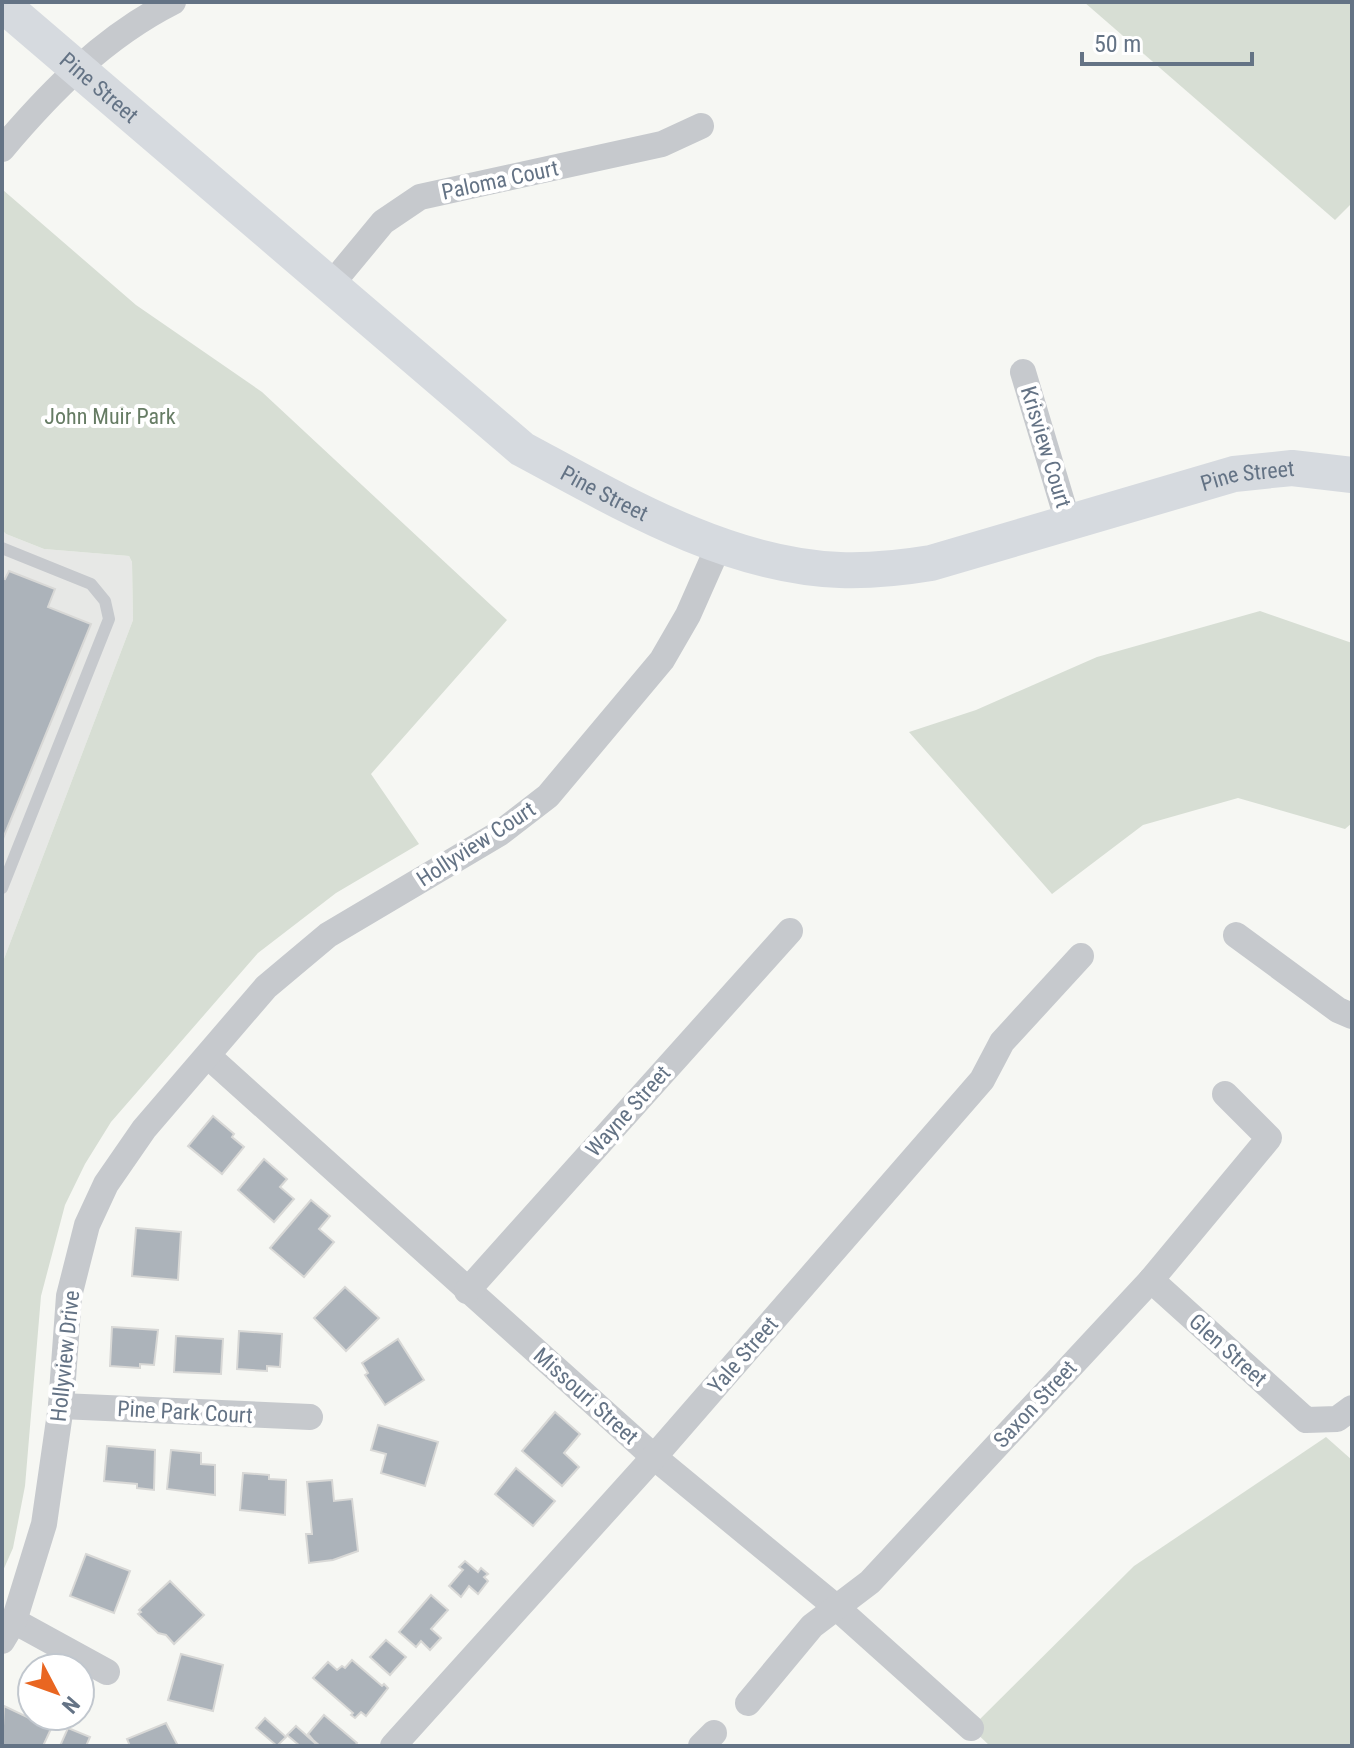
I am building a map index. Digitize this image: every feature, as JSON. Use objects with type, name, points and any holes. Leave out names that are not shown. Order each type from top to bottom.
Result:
[{"type":"street","points":[[2,149],[45,99],[78,68],[135,25],[173,2]]},
{"type":"street","name":"Pine Street","points":[[2,4],[522,449],[622,503],[746,555],[798,566],[839,570],[889,569],[931,563],[1234,474],[1292,468],[1352,475]]},
{"type":"street","name":"Paloma Court","points":[[330,286],[383,222],[420,197],[662,144],[701,126]]},
{"type":"street","name":"Krisview Court","points":[[1023,372],[1068,522]]},
{"type":"street","name":"Hollyview Court","points":[[208,1056],[266,987],[328,935],[500,833],[548,796],[662,660],[688,615],[719,545]]},
{"type":"street","name":"Wayne Street","points":[[467,1291],[790,931]]},
{"type":"street","points":[[1236,935],[1338,1010],[1352,1016]]},
{"type":"street","name":"Yale Street","points":[[393,1746],[654,1457],[982,1080],[1002,1042],[1081,956]]},
{"type":"street","name":"Missouri Street","points":[[208,1056],[654,1457],[836,1607],[971,1728]]},
{"type":"street","name":"Hollyview Drive","points":[[8,1631],[44,1524],[61,1406],[69,1296],[87,1225],[106,1184],[144,1129],[208,1056]]},
{"type":"street","name":"Saxon Street","points":[[748,1703],[812,1626],[870,1582],[1151,1280],[1269,1138],[1225,1094]]},
{"type":"street","name":"Glen Street","points":[[1151,1280],[1306,1420],[1337,1419],[1352,1408]]},
{"type":"street","name":"Pine Park Court","points":[[61,1406],[310,1417]]},
{"type":"street","points":[[8,1631],[107,1672]]},
{"type":"lane","points":[[2,548],[91,584],[105,601],[109,619],[2,888]]},
{"type":"shaded area","points":[[2,530],[44,549],[129,556],[132,562],[133,620],[2,964]]},
{"type":"green space","points":[[1084,2],[1352,2],[1352,203],[1335,220]]},
{"type":"green space","name":"John Muir Park","points":[[3,190],[136,305],[262,392],[507,620],[371,774],[419,844],[336,893],[258,953],[111,1122],[85,1164],[65,1205],[41,1296],[25,1486],[13,1548],[2,1573],[2,964],[133,620],[132,562],[129,556],[44,549],[2,530]]},
{"type":"green space","points":[[1260,611],[1352,643],[1352,823],[1345,829],[1238,798],[1143,825],[1052,894],[909,732],[976,710],[1097,657]]},
{"type":"green space","points":[[1326,1437],[1352,1460],[1352,1746],[990,1746],[971,1728],[1134,1566]]},
{"type":"building","points":[[9,571],[55,589],[48,607],[91,624],[2,841],[2,578],[5,579]]},
{"type":"building","points":[[213,1116],[244,1147],[222,1174],[188,1146]]},
{"type":"building","points":[[264,1159],[287,1179],[280,1187],[294,1199],[274,1222],[238,1190]]},
{"type":"building","points":[[311,1200],[330,1216],[319,1229],[334,1242],[304,1277],[270,1248]]},
{"type":"building","points":[[136,1228],[181,1232],[178,1280],[132,1276]]},
{"type":"building","points":[[345,1287],[379,1318],[346,1351],[314,1318]]},
{"type":"building","points":[[112,1327],[158,1330],[154,1365],[140,1364],[140,1368],[110,1366]]},
{"type":"building","points":[[239,1331],[282,1334],[280,1367],[267,1366],[267,1371],[237,1369]]},
{"type":"building","points":[[176,1336],[223,1339],[221,1374],[174,1372]]},
{"type":"building","points":[[398,1339],[424,1380],[385,1405],[365,1375],[368,1373],[362,1363]]},
{"type":"building","points":[[555,1412],[580,1434],[564,1453],[579,1467],[562,1486],[522,1451]]},
{"type":"building","points":[[378,1425],[438,1442],[425,1486],[381,1473],[386,1454],[371,1450]]},
{"type":"building","points":[[107,1446],[155,1450],[154,1490],[137,1488],[137,1484],[104,1481]]},
{"type":"building","points":[[171,1450],[201,1453],[201,1464],[215,1465],[215,1495],[167,1489]]},
{"type":"building","points":[[516,1468],[555,1501],[533,1526],[495,1494]]},
{"type":"building","points":[[243,1473],[286,1480],[285,1515],[240,1510]]},
{"type":"building","points":[[332,1480],[334,1501],[352,1499],[358,1551],[333,1560],[309,1563],[306,1534],[312,1534],[307,1482]]},
{"type":"building","points":[[86,1554],[130,1571],[114,1613],[70,1596]]},
{"type":"building","points":[[465,1561],[478,1572],[481,1568],[488,1574],[484,1577],[488,1581],[478,1594],[469,1586],[461,1597],[449,1586],[463,1570],[459,1567]]},
{"type":"building","points":[[170,1581],[204,1615],[174,1644],[138,1614]]},
{"type":"building","points":[[431,1595],[448,1610],[431,1629],[441,1638],[430,1650],[421,1641],[416,1647],[399,1632]]},
{"type":"building","points":[[386,1640],[406,1657],[390,1675],[370,1657]]},
{"type":"building","points":[[181,1654],[223,1665],[213,1711],[168,1700]]},
{"type":"building","points":[[352,1660],[388,1688],[366,1716],[361,1712],[355,1718],[313,1678],[328,1662],[337,1670],[342,1666],[345,1668]]},
{"type":"building","points":[[4,1706],[16,1712],[16,1732],[50,1732],[43,1746],[2,1746]]},
{"type":"building","points":[[324,1715],[357,1743],[355,1746],[320,1746],[313,1740],[308,1734]]},
{"type":"building","points":[[265,1718],[286,1737],[277,1746],[256,1728]]},
{"type":"building","points":[[166,1723],[178,1746],[130,1746],[127,1739]]},
{"type":"building","points":[[296,1726],[316,1744],[314,1746],[300,1746],[287,1735]]},
{"type":"building","points":[[66,1732],[90,1737],[86,1746],[60,1746]]}]
